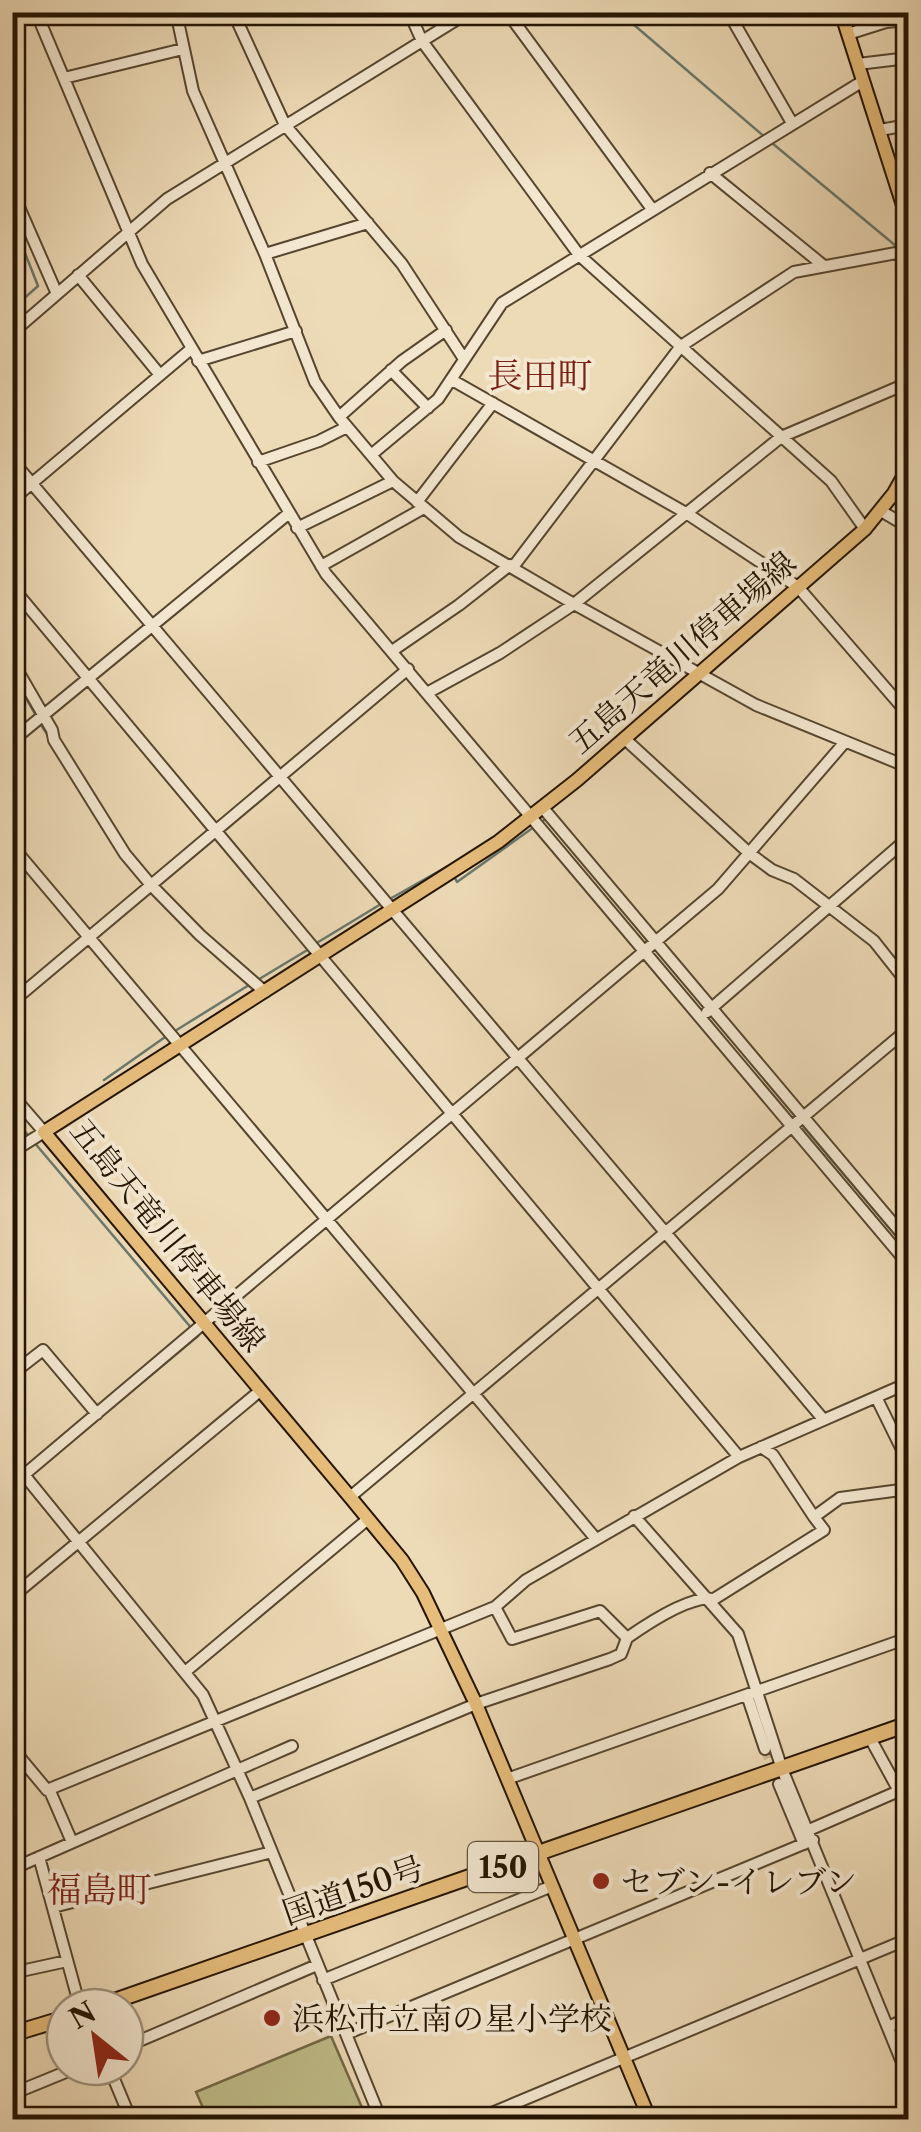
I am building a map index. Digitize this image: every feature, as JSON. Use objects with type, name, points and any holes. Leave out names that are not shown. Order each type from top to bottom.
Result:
[{"type":"highway","name":"国道150号","points":[[145,1990],[780,1776],[908,1724]]},
{"type":"highway","points":[[12,2034],[45,2024]]},
{"type":"main road","points":[[841,12],[908,218]]},
{"type":"main road","name":"五島天竜川停車場線","points":[[650,2120],[476,1704],[442,1628],[402,1560],[44,1132],[394,910],[538,812],[866,529],[907,474]]},
{"type":"street","points":[[49,12],[38,18],[142,264],[321,566],[427,693],[656,943],[792,1125],[908,1264]]},
{"type":"street","points":[[176,12],[193,92],[265,254],[315,382],[394,482],[459,537],[756,705],[907,765]]},
{"type":"street","points":[[233,12],[285,125],[402,264],[464,358]]},
{"type":"street","points":[[409,12],[422,41],[579,254],[831,481],[866,529]]},
{"type":"street","points":[[12,333],[167,199],[469,12]]},
{"type":"street","points":[[507,12],[652,209]]},
{"type":"street","points":[[728,12],[792,124]]},
{"type":"street","points":[[848,34],[886,22],[908,20]]},
{"type":"street","points":[[64,78],[183,49]]},
{"type":"street","points":[[858,64],[908,58]]},
{"type":"street","points":[[371,455],[428,408],[452,380],[502,303],[863,81]]},
{"type":"street","points":[[880,130],[908,126]]},
{"type":"street","points":[[892,170],[908,166]]},
{"type":"street","points":[[710,173],[824,266]]},
{"type":"street","points":[[12,191],[57,294]]},
{"type":"street","points":[[265,254],[368,223]]},
{"type":"street","points":[[392,651],[512,566],[680,346],[794,272],[896,253],[908,262]]},
{"type":"street","points":[[78,275],[160,376]]},
{"type":"street","points":[[258,462],[319,441],[343,422],[391,370],[446,330]]},
{"type":"street","points":[[198,360],[296,331]]},
{"type":"street","points":[[12,500],[192,349]]},
{"type":"street","points":[[391,370],[428,408]]},
{"type":"street","points":[[452,380],[686,513],[798,587],[908,714]]},
{"type":"street","points":[[427,693],[500,653],[574,604],[781,437],[908,383]]},
{"type":"street","points":[[321,566],[420,505],[493,403]]},
{"type":"street","points":[[12,460],[823,1420]]},
{"type":"street","points":[[296,528],[394,482]]},
{"type":"street","points":[[882,510],[908,527]]},
{"type":"street","points":[[12,741],[288,514]]},
{"type":"street","points":[[12,587],[739,1457]]},
{"type":"street","points":[[12,661],[79,782],[126,854],[200,935],[264,992]]},
{"type":"street","points":[[12,1002],[408,669]]},
{"type":"street","points":[[625,739],[749,853],[772,870],[794,879],[874,941],[908,984]]},
{"type":"street","points":[[12,1485],[718,889],[846,742]]},
{"type":"street","points":[[538,812],[645,950],[802,1116],[908,1241]]},
{"type":"street","points":[[707,1012],[908,838]]},
{"type":"street","points":[[12,846],[596,1538]]},
{"type":"street","points":[[350,1498],[908,1029]]},
{"type":"street","points":[[12,1095],[44,1132],[12,1152]]},
{"type":"street","points":[[12,1374],[43,1350],[97,1414]]},
{"type":"street","points":[[49,1789],[495,1607],[526,1580],[739,1457],[908,1383]]},
{"type":"street","points":[[12,1596],[260,1390]]},
{"type":"street","points":[[876,1397],[908,1462]]},
{"type":"street","points":[[250,1798],[476,1704],[621,1654],[627,1638],[670,1612],[708,1597],[714,1599],[824,1530],[773,1455],[761,1447]]},
{"type":"street","points":[[12,1460],[202,1695],[250,1798],[381,2120]]},
{"type":"street","points":[[814,1517],[840,1498],[908,1490]]},
{"type":"street","points":[[634,1516],[738,1634],[765,1749]]},
{"type":"street","points":[[185,1672],[368,1519]]},
{"type":"street","points":[[495,1607],[512,1639],[600,1611],[627,1638]]},
{"type":"street","points":[[507,1779],[908,1638]]},
{"type":"street","points":[[752,1693],[780,1776],[862,1958],[908,2078]]},
{"type":"street","points":[[346,2034],[809,1838],[904,1789],[870,1738]]},
{"type":"street","points":[[12,1869],[292,1746]]},
{"type":"street","points":[[12,1748],[49,1789],[72,1842]]},
{"type":"street","points":[[52,1907],[272,1852]]},
{"type":"street","points":[[38,1856],[75,1987]]},
{"type":"street","points":[[323,1980],[552,1886]]},
{"type":"street","points":[[475,2120],[908,1939]]},
{"type":"street","points":[[12,1973],[68,1961]]},
{"type":"street","points":[[145,2038],[317,1964]]},
{"type":"street","points":[[888,2027],[908,2018]]},
{"type":"street","points":[[12,2094],[45,2080]]},
{"type":"street","points":[[116,2087],[130,2120]]},
{"type":"street","points":[[901,2120],[908,2116]]},
{"type":"shaded area","points":[[331,2036],[367,2119],[208,2119],[196,2092]]},
{"type":"waterway","points":[[619,12],[766,138]]},
{"type":"waterway","points":[[772,143],[908,256]]},
{"type":"waterway","points":[[12,220],[38,286],[12,309]]},
{"type":"waterway","points":[[12,674],[35,714]]},
{"type":"waterway","points":[[41,725],[47,734]]},
{"type":"waterway","points":[[541,822],[546,819],[649,942]]},
{"type":"waterway","points":[[455,878],[457,882],[534,827]]},
{"type":"waterway","points":[[388,900],[448,866]]},
{"type":"waterway","points":[[315,944],[381,904]]},
{"type":"waterway","points":[[655,948],[704,1007]]},
{"type":"waterway","points":[[256,981],[309,949]]},
{"type":"waterway","points":[[175,1031],[249,985]]},
{"type":"waterway","points":[[709,1013],[797,1118]]},
{"type":"waterway","points":[[104,1080],[168,1035]]},
{"type":"waterway","points":[[802,1125],[908,1250]]},
{"type":"waterway","points":[[21,1127],[28,1135]]},
{"type":"waterway","points":[[33,1141],[193,1330]]},
{"type":"waterway","points":[[31,1475],[198,1336]]},
{"type":"waterway","points":[[12,1494],[25,1480]]},
{"type":"tunnel","points":[[765,1749],[776,1776]]},
{"type":"place","name":"セブン-イレブン","points":[[601,1881]]},
{"type":"place","name":"浜松市立南の星小学校","points":[[272,2018]]},
{"type":"district","name":"長田町","points":[[540,375]]},
{"type":"district","name":"福島町","points":[[99,1889]]}]
